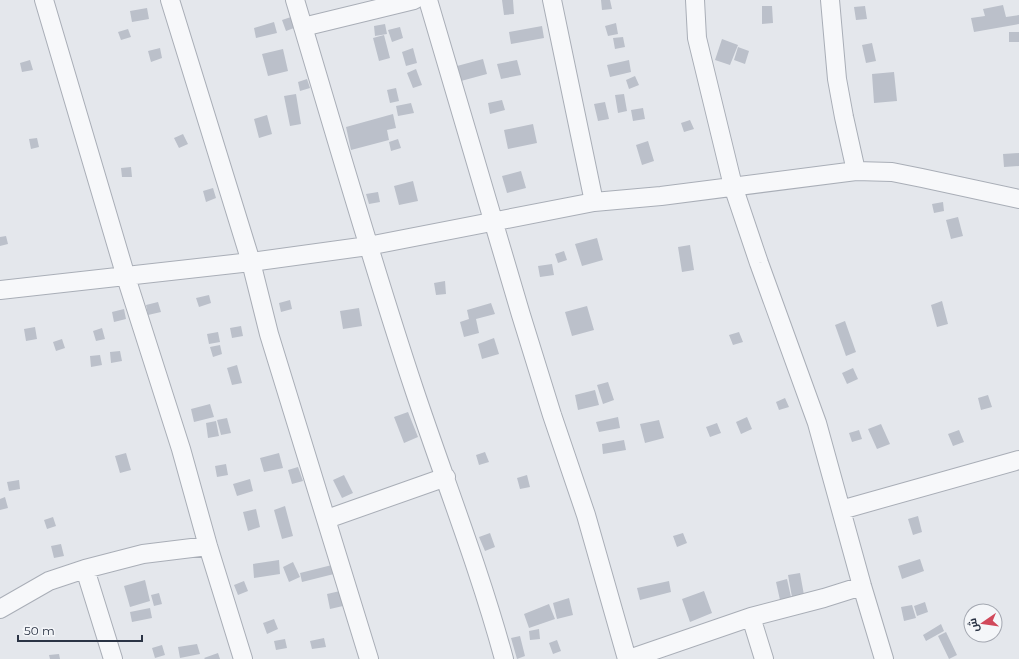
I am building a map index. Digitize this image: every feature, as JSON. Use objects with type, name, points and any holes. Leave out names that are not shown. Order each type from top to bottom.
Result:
[{"type":"street","points":[[44,0],[126,277],[181,449],[242,659]]},
{"type":"street","points":[[170,0],[251,262],[269,334],[369,659]]},
{"type":"street","points":[[295,0],[368,246],[414,389],[446,477],[491,611],[504,659]]},
{"type":"street","points":[[304,27],[414,0]]},
{"type":"street","points":[[428,0],[521,315],[552,415],[586,515],[628,659],[752,617],[824,598],[862,586]]},
{"type":"street","points":[[552,0],[594,202]]},
{"type":"street","points":[[695,0],[697,38],[733,186],[759,263],[817,423],[862,586],[884,659]]},
{"type":"street","points":[[830,0],[837,79],[856,171]]},
{"type":"street","points":[[0,290],[126,277],[368,246],[594,202],[661,196],[856,171],[892,172],[1019,199]]},
{"type":"street","points":[[841,510],[1019,460]]},
{"type":"street","points":[[327,519],[446,477]]},
{"type":"street","points":[[0,609],[49,581],[85,568],[144,554],[208,546]]},
{"type":"street","points":[[85,568],[113,659]]},
{"type":"street","points":[[752,617],[764,659]]},
{"type":"building","points":[[502,0],[513,0],[514,14],[504,15]]},
{"type":"building","points":[[601,0],[610,0],[612,9],[602,10]]},
{"type":"building","points":[[1003,5],[1006,17],[1019,15],[1019,24],[974,32],[971,18],[985,16],[983,9]]},
{"type":"building","points":[[762,6],[772,6],[773,23],[762,24]]},
{"type":"building","points":[[865,6],[867,19],[856,20],[854,7]]},
{"type":"building","points":[[147,8],[149,19],[132,22],[130,11]]},
{"type":"building","points":[[291,17],[294,28],[286,31],[282,20]]},
{"type":"building","points":[[274,22],[277,33],[256,38],[254,28]]},
{"type":"building","points":[[616,23],[618,34],[608,36],[605,26]]},
{"type":"building","points":[[385,24],[387,34],[375,36],[374,26]]},
{"type":"building","points":[[542,26],[544,38],[511,44],[509,32]]},
{"type":"building","points":[[400,27],[403,38],[392,42],[388,30]]},
{"type":"building","points":[[128,29],[131,37],[121,40],[118,32]]},
{"type":"building","points":[[1009,32],[1019,32],[1019,42],[1009,42]]},
{"type":"building","points":[[384,35],[390,58],[379,61],[373,38]]},
{"type":"building","points":[[623,37],[625,47],[615,49],[613,38]]},
{"type":"building","points":[[722,39],[738,45],[730,65],[715,60]]},
{"type":"building","points":[[872,43],[876,61],[866,63],[862,45]]},
{"type":"building","points":[[738,47],[749,51],[745,64],[734,60]]},
{"type":"building","points":[[160,48],[162,58],[151,62],[148,51]]},
{"type":"building","points":[[413,48],[417,63],[406,66],[402,52]]},
{"type":"building","points":[[283,49],[288,71],[268,76],[262,54]]},
{"type":"building","points":[[483,59],[487,74],[461,81],[457,66]]},
{"type":"building","points":[[30,60],[33,70],[22,72],[20,63]]},
{"type":"building","points":[[517,60],[521,75],[501,79],[497,64]]},
{"type":"building","points":[[629,60],[631,72],[610,77],[607,65]]},
{"type":"building","points":[[416,69],[422,85],[413,88],[407,73]]},
{"type":"building","points":[[894,72],[897,101],[874,103],[872,74]]},
{"type":"building","points":[[635,76],[639,85],[629,89],[626,80]]},
{"type":"building","points":[[307,79],[310,88],[300,91],[298,82]]},
{"type":"building","points":[[396,88],[399,101],[390,103],[387,90]]},
{"type":"building","points":[[296,94],[301,124],[290,126],[284,96]]},
{"type":"building","points":[[624,94],[627,111],[618,113],[615,95]]},
{"type":"building","points":[[502,100],[505,110],[490,114],[488,103]]},
{"type":"building","points":[[605,102],[609,119],[598,121],[594,104]]},
{"type":"building","points":[[411,103],[414,113],[398,116],[396,106]]},
{"type":"building","points":[[643,108],[645,119],[633,121],[631,110]]},
{"type":"building","points":[[393,114],[396,128],[387,130],[389,140],[351,150],[346,127]]},
{"type":"building","points":[[267,115],[272,134],[259,138],[254,119]]},
{"type":"building","points":[[690,120],[694,129],[684,132],[681,123]]},
{"type":"building","points":[[533,124],[537,143],[508,149],[504,130]]},
{"type":"building","points":[[183,134],[188,144],[179,148],[174,138]]},
{"type":"building","points":[[37,138],[39,147],[31,149],[29,139]]},
{"type":"building","points":[[398,139],[401,148],[391,151],[389,142]]},
{"type":"building","points":[[648,141],[654,161],[642,165],[636,145]]},
{"type":"building","points":[[1019,153],[1019,166],[1004,167],[1003,154]]},
{"type":"building","points":[[131,167],[132,177],[122,177],[121,168]]},
{"type":"building","points":[[521,171],[526,188],[507,193],[502,176]]},
{"type":"building","points":[[413,181],[418,201],[399,205],[394,186]]},
{"type":"building","points":[[213,188],[216,198],[206,202],[203,191]]},
{"type":"building","points":[[378,192],[380,202],[369,204],[366,194]]},
{"type":"building","points":[[943,202],[944,211],[934,213],[932,204]]},
{"type":"building","points":[[958,217],[963,236],[951,239],[946,220]]},
{"type":"building","points":[[6,236],[8,244],[0,246],[0,237]]},
{"type":"building","points":[[597,238],[603,260],[582,266],[575,244]]},
{"type":"building","points":[[690,245],[694,270],[682,272],[678,247]]},
{"type":"building","points":[[564,251],[567,260],[558,263],[555,254]]},
{"type":"building","points":[[552,264],[554,275],[540,277],[538,266]]},
{"type":"building","points":[[445,281],[446,294],[436,295],[434,283]]},
{"type":"building","points":[[209,295],[211,303],[199,307],[196,298]]},
{"type":"building","points":[[290,300],[292,309],[281,312],[279,303]]},
{"type":"building","points":[[942,301],[948,324],[937,327],[931,305]]},
{"type":"building","points":[[158,302],[161,312],[148,315],[146,305]]},
{"type":"building","points":[[491,303],[495,314],[476,319],[479,333],[464,337],[460,322],[469,319],[467,310]]},
{"type":"building","points":[[587,306],[594,330],[572,336],[565,312]]},
{"type":"building","points":[[359,308],[362,326],[343,329],[340,311]]},
{"type":"building","points":[[124,309],[126,319],[114,322],[112,312]]},
{"type":"building","points":[[845,321],[856,352],[846,356],[835,325]]},
{"type":"building","points":[[241,326],[243,336],[232,338],[230,328]]},
{"type":"building","points":[[35,327],[37,339],[26,341],[24,329]]},
{"type":"building","points":[[102,328],[105,339],[96,341],[93,331]]},
{"type":"building","points":[[218,332],[220,342],[209,344],[207,334]]},
{"type":"building","points":[[739,332],[743,342],[733,345],[729,335]]},
{"type":"building","points":[[494,338],[499,354],[482,359],[478,344]]},
{"type":"building","points":[[62,339],[65,348],[56,351],[53,342]]},
{"type":"building","points":[[220,345],[222,354],[213,357],[210,347]]},
{"type":"building","points":[[120,351],[122,361],[111,363],[110,352]]},
{"type":"building","points":[[100,355],[102,365],[91,367],[90,356]]},
{"type":"building","points":[[237,365],[242,383],[232,385],[227,368]]},
{"type":"building","points":[[853,368],[858,379],[847,384],[842,373]]},
{"type":"building","points":[[608,382],[614,400],[603,404],[597,385]]},
{"type":"building","points":[[595,390],[599,405],[578,410],[575,395]]},
{"type":"building","points":[[988,395],[992,407],[981,410],[978,398]]},
{"type":"building","points":[[785,398],[789,407],[779,410],[776,402]]},
{"type":"building","points":[[210,404],[214,417],[194,422],[191,409]]},
{"type":"building","points":[[408,412],[418,437],[404,443],[394,417]]},
{"type":"building","points":[[618,417],[620,428],[599,432],[596,422]]},
{"type":"building","points":[[747,417],[752,429],[741,434],[736,422]]},
{"type":"building","points":[[227,418],[231,433],[221,435],[217,420]]},
{"type":"building","points":[[659,420],[664,438],[645,443],[640,424]]},
{"type":"building","points":[[216,421],[219,436],[208,438],[206,423]]},
{"type":"building","points":[[717,423],[721,433],[710,437],[706,427]]},
{"type":"building","points":[[881,424],[890,444],[877,449],[868,429]]},
{"type":"building","points":[[859,430],[862,439],[852,442],[849,433]]},
{"type":"building","points":[[959,430],[964,442],[953,446],[948,434]]},
{"type":"building","points":[[624,440],[626,450],[603,454],[602,444]]},
{"type":"building","points":[[485,452],[489,462],[479,465],[476,455]]},
{"type":"building","points":[[126,453],[131,470],[120,473],[115,456]]},
{"type":"building","points":[[279,453],[283,468],[264,472],[260,458]]},
{"type":"building","points":[[226,464],[228,475],[217,477],[215,466]]},
{"type":"building","points":[[298,467],[303,481],[292,484],[288,470]]},
{"type":"building","points":[[344,475],[353,493],[342,498],[333,480]]},
{"type":"building","points":[[527,475],[530,487],[520,489],[517,478]]},
{"type":"building","points":[[250,479],[253,491],[237,496],[233,484]]},
{"type":"building","points":[[19,480],[20,489],[9,491],[7,482]]},
{"type":"building","points":[[5,497],[8,508],[0,510],[0,499]]},
{"type":"building","points":[[285,506],[293,536],[282,539],[274,510]]},
{"type":"building","points":[[256,509],[260,527],[248,531],[243,512]]},
{"type":"building","points":[[918,516],[922,532],[913,535],[908,519]]},
{"type":"building","points":[[53,517],[56,526],[47,529],[44,520]]},
{"type":"building","points":[[490,533],[495,547],[485,551],[479,537]]},
{"type":"building","points":[[683,533],[687,543],[677,547],[673,536]]},
{"type":"building","points":[[61,544],[64,556],[54,558],[51,546]]},
{"type":"building","points":[[920,559],[924,571],[902,579],[898,566]]},
{"type":"building","points":[[279,560],[280,574],[254,578],[253,564]]},
{"type":"building","points":[[293,562],[300,577],[289,582],[283,567]]},
{"type":"building","points":[[332,565],[334,574],[302,582],[300,573]]},
{"type":"building","points":[[800,573],[804,595],[792,597],[788,575]]},
{"type":"building","points":[[787,579],[791,597],[780,600],[776,582]]},
{"type":"building","points":[[145,580],[150,601],[130,607],[124,586]]},
{"type":"building","points":[[244,581],[248,591],[238,595],[234,585]]},
{"type":"building","points":[[669,581],[671,592],[640,600],[637,588]]},
{"type":"building","points":[[340,591],[343,606],[330,609],[327,594]]},
{"type":"building","points":[[704,591],[712,613],[690,622],[682,599]]},
{"type":"building","points":[[159,593],[162,604],[154,606],[151,595]]},
{"type":"building","points":[[569,598],[573,615],[557,619],[553,603]]},
{"type":"building","points":[[925,602],[928,612],[917,616],[914,606]]},
{"type":"building","points":[[549,604],[555,619],[529,628],[524,614]]},
{"type":"building","points":[[912,605],[916,618],[904,621],[901,607]]},
{"type":"building","points":[[150,608],[152,618],[132,622],[130,612]]},
{"type":"building","points":[[274,619],[278,629],[267,634],[263,623]]},
{"type":"building","points":[[941,624],[944,631],[926,641],[923,635]]},
{"type":"building","points":[[539,629],[540,639],[530,640],[529,631]]},
{"type":"building","points":[[946,632],[957,655],[949,659],[938,636]]},
{"type":"building","points":[[520,636],[525,656],[517,659],[511,638]]},
{"type":"building","points":[[324,638],[326,647],[312,649],[310,641]]},
{"type":"building","points":[[285,639],[287,648],[276,650],[274,641]]},
{"type":"building","points":[[557,640],[561,651],[553,654],[549,643]]},
{"type":"building","points":[[197,644],[200,654],[180,658],[178,647]]},
{"type":"building","points":[[162,645],[165,655],[155,658],[152,648]]},
{"type":"building","points":[[218,653],[220,659],[204,658]]},
{"type":"building","points":[[59,654],[60,659],[50,659],[49,655]]}]
